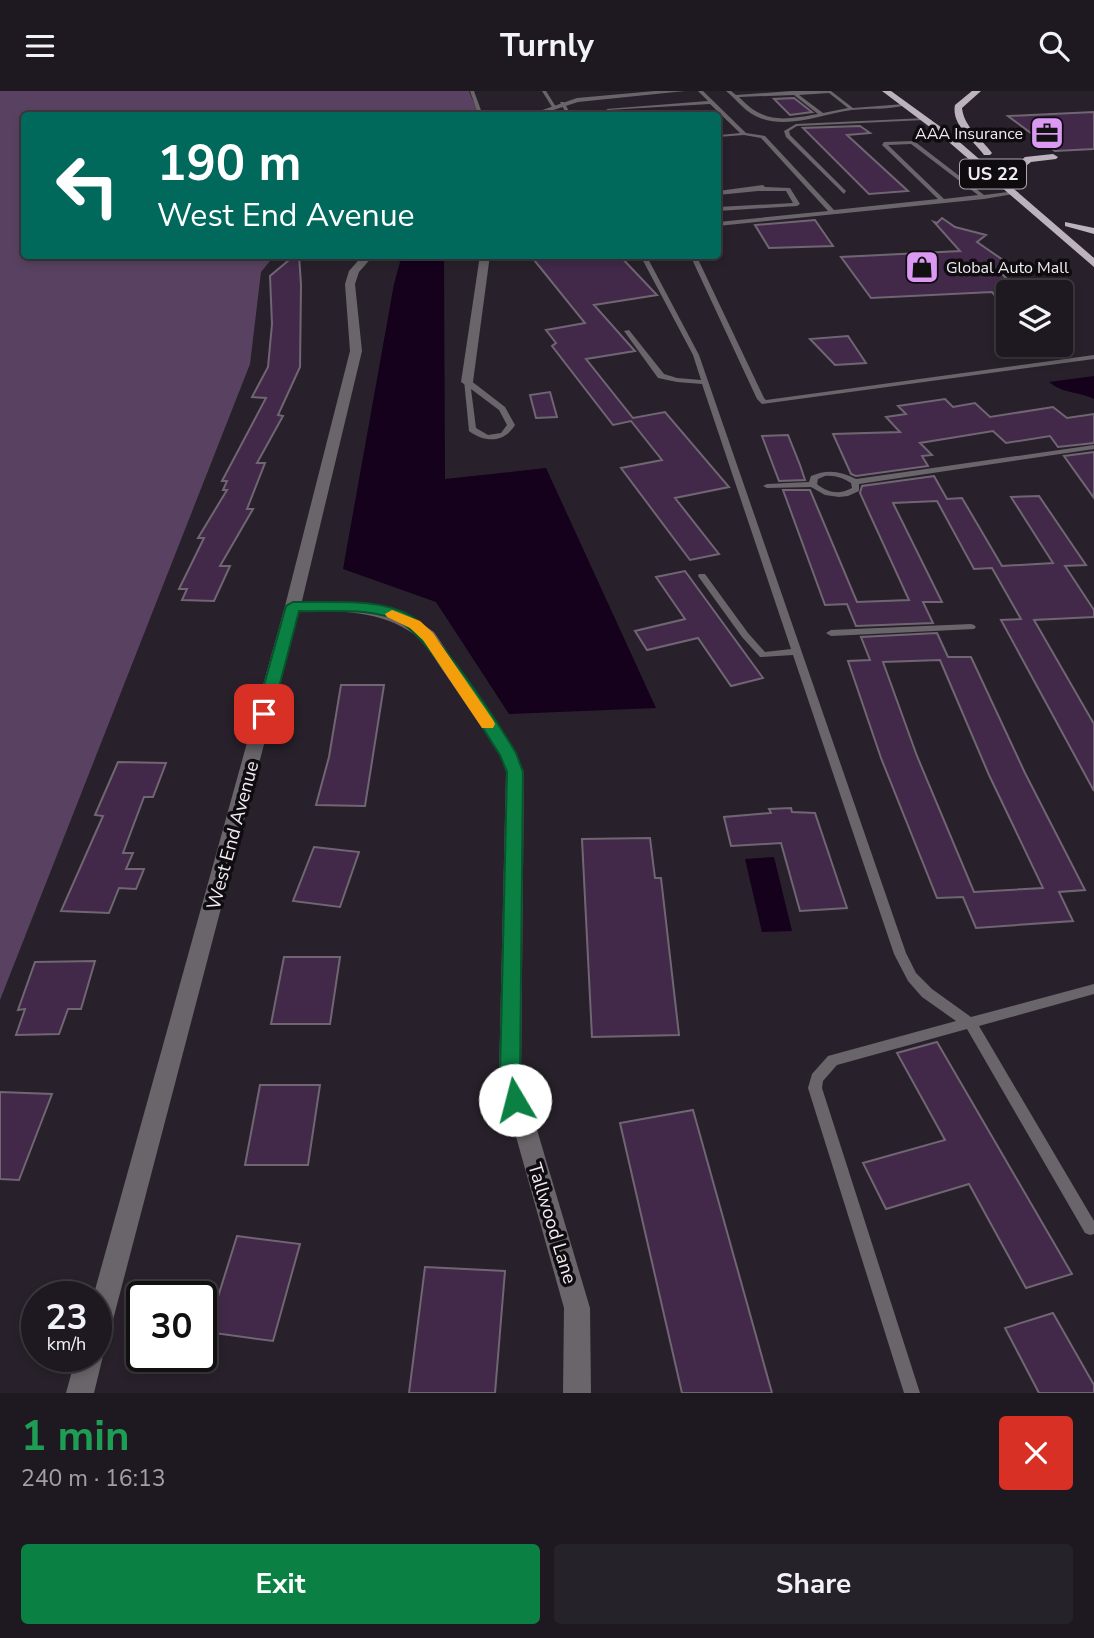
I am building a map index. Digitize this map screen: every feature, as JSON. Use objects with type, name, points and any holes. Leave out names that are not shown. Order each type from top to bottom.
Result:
[{"type":"highway","name":"US 22","points":[[886,91],[1016,193],[1094,264]]},
{"type":"highway","name":"US 22","points":[[902,91],[999,164],[1030,191]]},
{"type":"highway","points":[[977,91],[959,105],[957,113],[961,123],[999,164],[1053,157]]},
{"type":"highway","points":[[1059,216],[1094,246]]},
{"type":"highway","points":[[1069,224],[1094,231]]},
{"type":"street","points":[[540,112],[578,95],[681,91]]},
{"type":"street","name":"West End Avenue","points":[[111,1281],[293,606],[356,351],[350,284],[354,271],[365,259]]},
{"type":"street","points":[[467,382],[484,259]]},
{"type":"street","name":"Tallwood Lane","points":[[293,606],[376,610],[405,618],[415,624],[428,636],[508,753],[515,772],[510,1076],[577,1308],[577,1393]]},
{"type":"street","points":[[80,1393],[86,1372]]},
{"type":"lane","points":[[472,91],[479,112]]},
{"type":"lane","points":[[544,91],[566,112]]},
{"type":"lane","points":[[700,91],[744,134]]},
{"type":"lane","points":[[728,91],[756,115],[764,118],[808,117],[904,104]]},
{"type":"lane","points":[[791,92],[802,100],[818,104]]},
{"type":"lane","points":[[734,96],[830,92],[837,101]]},
{"type":"lane","points":[[830,98],[852,109]]},
{"type":"lane","points":[[608,109],[712,102]]},
{"type":"lane","points":[[810,102],[821,114]]},
{"type":"lane","points":[[844,193],[789,136],[786,131],[788,128],[860,120],[924,119]]},
{"type":"lane","points":[[721,136],[744,134],[763,137],[832,212]]},
{"type":"lane","points":[[943,201],[884,144],[912,142],[984,197]]},
{"type":"lane","points":[[758,190],[768,184],[804,181]]},
{"type":"lane","points":[[721,193],[788,189],[797,204],[721,209]]},
{"type":"lane","points":[[721,224],[1016,193]]},
{"type":"lane","points":[[645,259],[696,355],[900,954],[912,977],[927,993],[970,1023],[1090,1229]]},
{"type":"lane","points":[[695,259],[761,400],[765,402],[1094,357]]},
{"type":"lane","points":[[627,331],[661,376],[677,380],[705,381]]},
{"type":"lane","points":[[467,382],[502,409],[511,425],[508,432],[502,436],[487,437],[472,429],[467,382]]},
{"type":"lane","points":[[855,482],[856,489],[841,495],[818,491],[813,484],[814,478],[822,474],[845,476],[855,482],[1094,447]]},
{"type":"lane","points":[[767,486],[813,484]]},
{"type":"lane","points":[[702,576],[763,655],[797,652]]},
{"type":"lane","points":[[831,633],[971,627]]},
{"type":"lane","points":[[912,1393],[815,1088],[817,1078],[833,1060],[1094,989]]},
{"type":"shaded area","points":[[0,91],[469,91],[478,112],[21,112],[21,259],[272,259],[261,272],[250,364],[0,1000]]},
{"type":"shaded area","points":[[401,259],[444,259],[445,479],[546,468],[656,708],[509,714],[436,602],[343,569],[394,284]]},
{"type":"shaded area","points":[[1094,376],[1094,399],[1060,389],[1049,382]]},
{"type":"shaded area","points":[[774,857],[792,931],[762,932],[745,859]]},
{"type":"building","points":[[794,98],[812,112],[790,115],[774,99]]},
{"type":"building","points":[[1094,112],[1094,149],[1055,151],[1008,116]]},
{"type":"building","points":[[860,126],[870,133],[847,135],[908,191],[869,194],[803,128]]},
{"type":"building","name":"Global Auto Mall","points":[[942,218],[955,227],[986,235],[977,242],[1003,260],[1000,272],[1008,280],[996,280],[996,297],[992,292],[871,298],[841,257],[960,251],[934,222],[937,223]]},
{"type":"building","points":[[815,220],[833,246],[769,248],[755,225]]},
{"type":"building","points":[[290,259],[299,259],[300,367],[278,415],[283,416],[257,463],[265,463],[247,509],[253,509],[220,566],[230,566],[214,601],[182,600],[187,589],[179,589],[204,538],[198,538],[227,490],[223,490],[227,481],[222,481],[266,398],[252,397],[268,367],[272,324],[270,276]]},
{"type":"building","points":[[533,259],[623,259],[657,295],[594,305],[635,351],[586,359],[633,418],[665,412],[729,487],[675,498],[719,554],[690,560],[621,468],[662,460],[631,421],[613,425],[552,346],[556,343],[546,330],[585,323]]},
{"type":"building","points":[[848,336],[866,363],[835,365],[810,339]]},
{"type":"building","points":[[550,392],[557,417],[536,418],[530,395]]},
{"type":"building","points":[[945,399],[953,407],[975,403],[990,417],[1053,407],[1067,418],[1094,414],[1094,443],[1058,447],[1050,436],[1006,443],[993,431],[920,443],[932,455],[922,456],[928,466],[856,476],[851,474],[833,434],[900,432],[886,417],[906,414],[898,406]]},
{"type":"building","points":[[788,435],[805,480],[779,481],[762,436]]},
{"type":"building","points":[[1094,452],[1094,498],[1064,456]]},
{"type":"building","points":[[934,476],[947,499],[962,498],[1002,566],[1053,563],[1011,497],[1039,496],[1086,565],[1065,566],[1094,610],[1094,617],[1034,620],[1094,724],[1094,791],[1001,620],[1021,619],[992,568],[974,569],[937,501],[893,503],[942,602],[923,602],[933,623],[856,626],[847,604],[825,605],[783,490],[810,490],[857,602],[909,600],[860,493],[862,486]]},
{"type":"building","points":[[685,571],[763,678],[731,686],[698,638],[647,650],[635,631],[685,619],[656,577]]},
{"type":"building","points":[[937,633],[948,657],[971,657],[1025,773],[1085,890],[1059,892],[1073,921],[976,928],[963,897],[937,898],[881,758],[848,661],[870,660],[861,637]],"holes":[[[940,660],[989,775],[1043,888],[974,892],[917,756],[883,662]]]},
{"type":"building","points":[[341,685],[384,685],[365,806],[316,805],[329,757]]},
{"type":"building","points":[[118,762],[166,763],[153,797],[144,797],[123,853],[133,853],[126,869],[144,869],[136,889],[119,888],[109,913],[61,911],[103,816],[95,815]]},
{"type":"building","points":[[791,808],[792,812],[815,813],[847,908],[800,911],[781,843],[731,846],[724,817],[771,813],[769,809]]},
{"type":"building","points":[[650,838],[655,878],[661,878],[679,1035],[592,1037],[582,839]]},
{"type":"building","points":[[314,847],[359,852],[340,907],[293,901]]},
{"type":"building","points":[[284,957],[340,957],[330,1024],[271,1024]]},
{"type":"building","points":[[95,961],[81,1009],[68,1009],[59,1034],[16,1035],[25,1009],[18,1010],[35,962]]},
{"type":"building","points":[[937,1042],[1072,1274],[1026,1288],[969,1184],[886,1209],[863,1163],[945,1140],[897,1053]]},
{"type":"building","points":[[260,1085],[320,1085],[308,1165],[245,1165]]},
{"type":"building","points":[[0,1092],[52,1094],[19,1180],[0,1179]]},
{"type":"building","points":[[693,1110],[772,1393],[682,1393],[620,1123]]},
{"type":"building","points":[[237,1236],[300,1244],[273,1341],[217,1333],[217,1300]]},
{"type":"building","points":[[425,1267],[505,1271],[495,1393],[409,1393]]},
{"type":"building","points":[[1053,1313],[1094,1385],[1094,1393],[1039,1393],[1005,1328]]},
{"type":"slow traffic","points":[[392,614],[415,624],[428,636],[487,724]]},
{"type":"place","name":"AAA Insurance","points":[[1047,133]]},
{"type":"place","name":"Global Auto Mall","points":[[922,267]]},
{"type":"route","points":[[264,714],[293,606],[376,610],[405,618],[428,636],[508,753],[515,772],[510,1076],[515,1100]]}]
